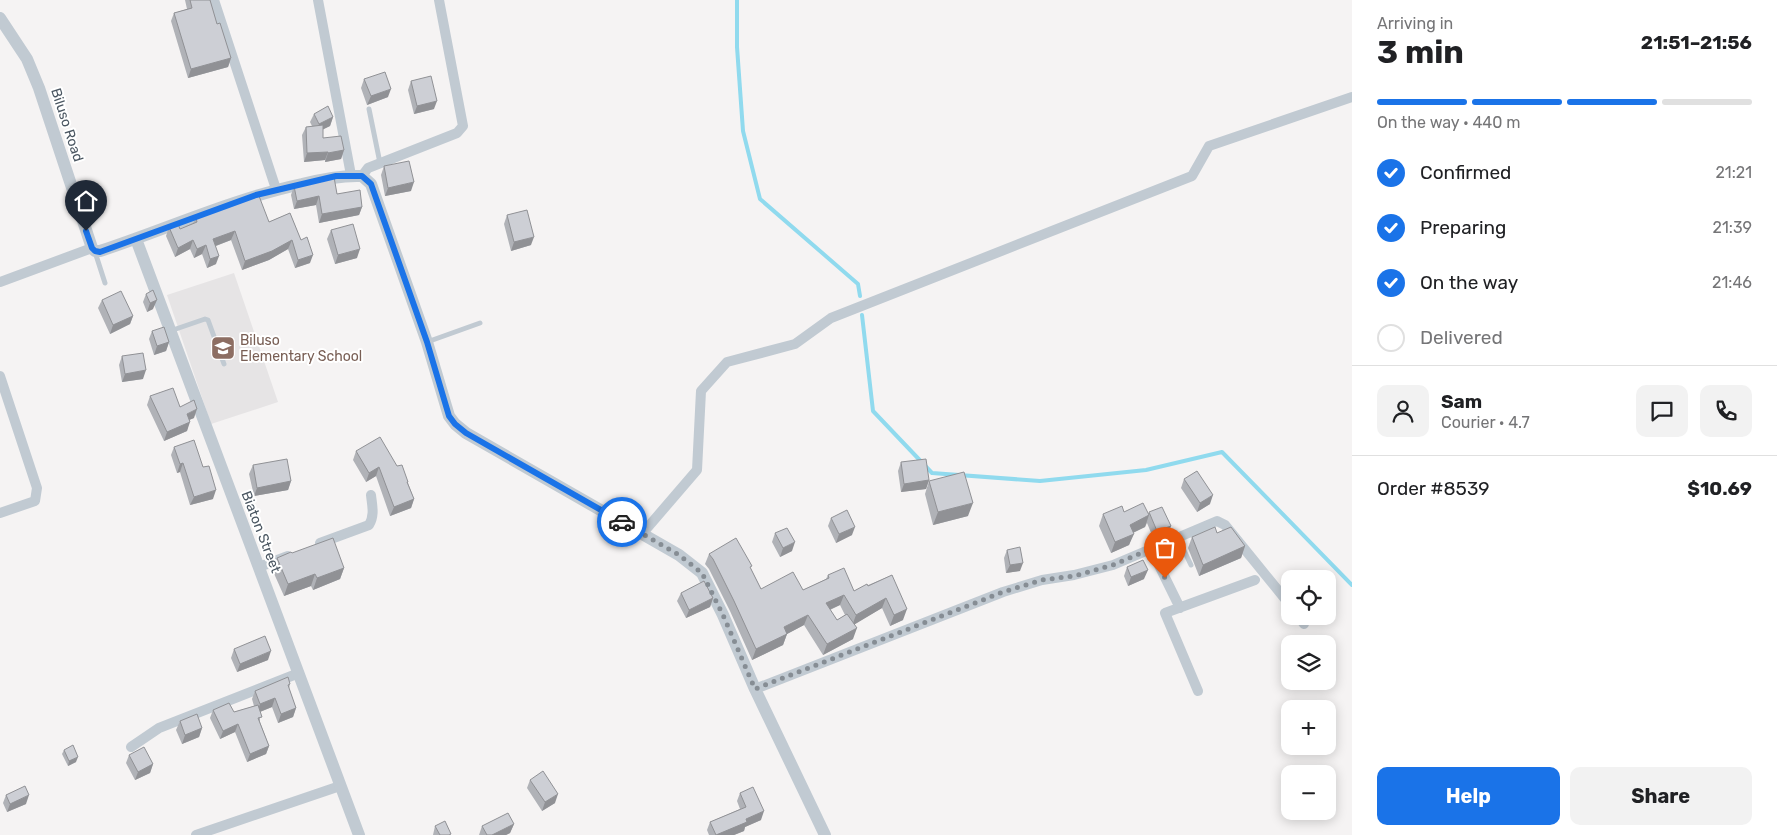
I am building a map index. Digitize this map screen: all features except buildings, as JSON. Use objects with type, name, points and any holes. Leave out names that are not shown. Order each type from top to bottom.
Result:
[{"type":"street","points":[[214,0],[276,189]]},
{"type":"street","points":[[318,0],[357,175],[371,184],[427,342],[449,416],[466,433],[679,555],[702,573],[825,835]]},
{"type":"street","points":[[0,282],[93,250],[100,252],[276,189],[336,176],[357,175],[368,168],[457,133],[463,126],[439,0]]},
{"type":"street","name":"Biluso Road","points":[[0,18],[27,59],[39,88],[93,250]]},
{"type":"street","points":[[642,534],[697,470],[701,391],[727,362],[795,344],[830,318],[1192,176],[1209,146],[1352,97]]},
{"type":"street","name":"Biaton Street","points":[[136,239],[359,835]]},
{"type":"street","points":[[0,376],[37,488],[35,501],[0,513]]},
{"type":"street","points":[[314,546],[369,524],[373,511],[371,495]]},
{"type":"street","points":[[755,689],[1003,592],[1042,580],[1074,576],[1113,565],[1217,521],[1225,525],[1281,594]]},
{"type":"street","points":[[1151,549],[1180,608]]},
{"type":"street","points":[[259,567],[295,553]]},
{"type":"street","points":[[1198,691],[1165,613],[1255,580]]},
{"type":"street","points":[[131,747],[159,728],[299,673]]},
{"type":"street","points":[[196,835],[340,786]]},
{"type":"lane","points":[[369,109],[380,163]]},
{"type":"lane","points":[[93,250],[105,282]]},
{"type":"lane","points":[[170,331],[205,319],[208,320],[224,364]]},
{"type":"lane","points":[[427,342],[480,323]]},
{"type":"lane","points":[[1178,538],[1191,565]]},
{"type":"shaded area","name":"Biluso Elementary School","points":[[234,273],[278,402],[211,424],[167,295]]},
{"type":"waterway","points":[[737,0],[737,47],[743,131],[760,199],[858,284],[860,296]]},
{"type":"waterway","points":[[862,315],[873,411],[932,473],[1040,481],[1146,470],[1222,452],[1352,585]]},
{"type":"way so far","points":[[622,522],[679,555],[702,573],[723,615],[755,689],[1003,592],[1042,580],[1074,576],[1113,565],[1151,549],[1165,578]]},
{"type":"place","name":"Biluso Elementary School","points":[[223,348]]},
{"type":"route","points":[[86,231],[92,248],[100,252],[276,189],[336,176],[362,176],[371,184],[427,342],[449,416],[455,424],[466,433],[622,522]]}]
